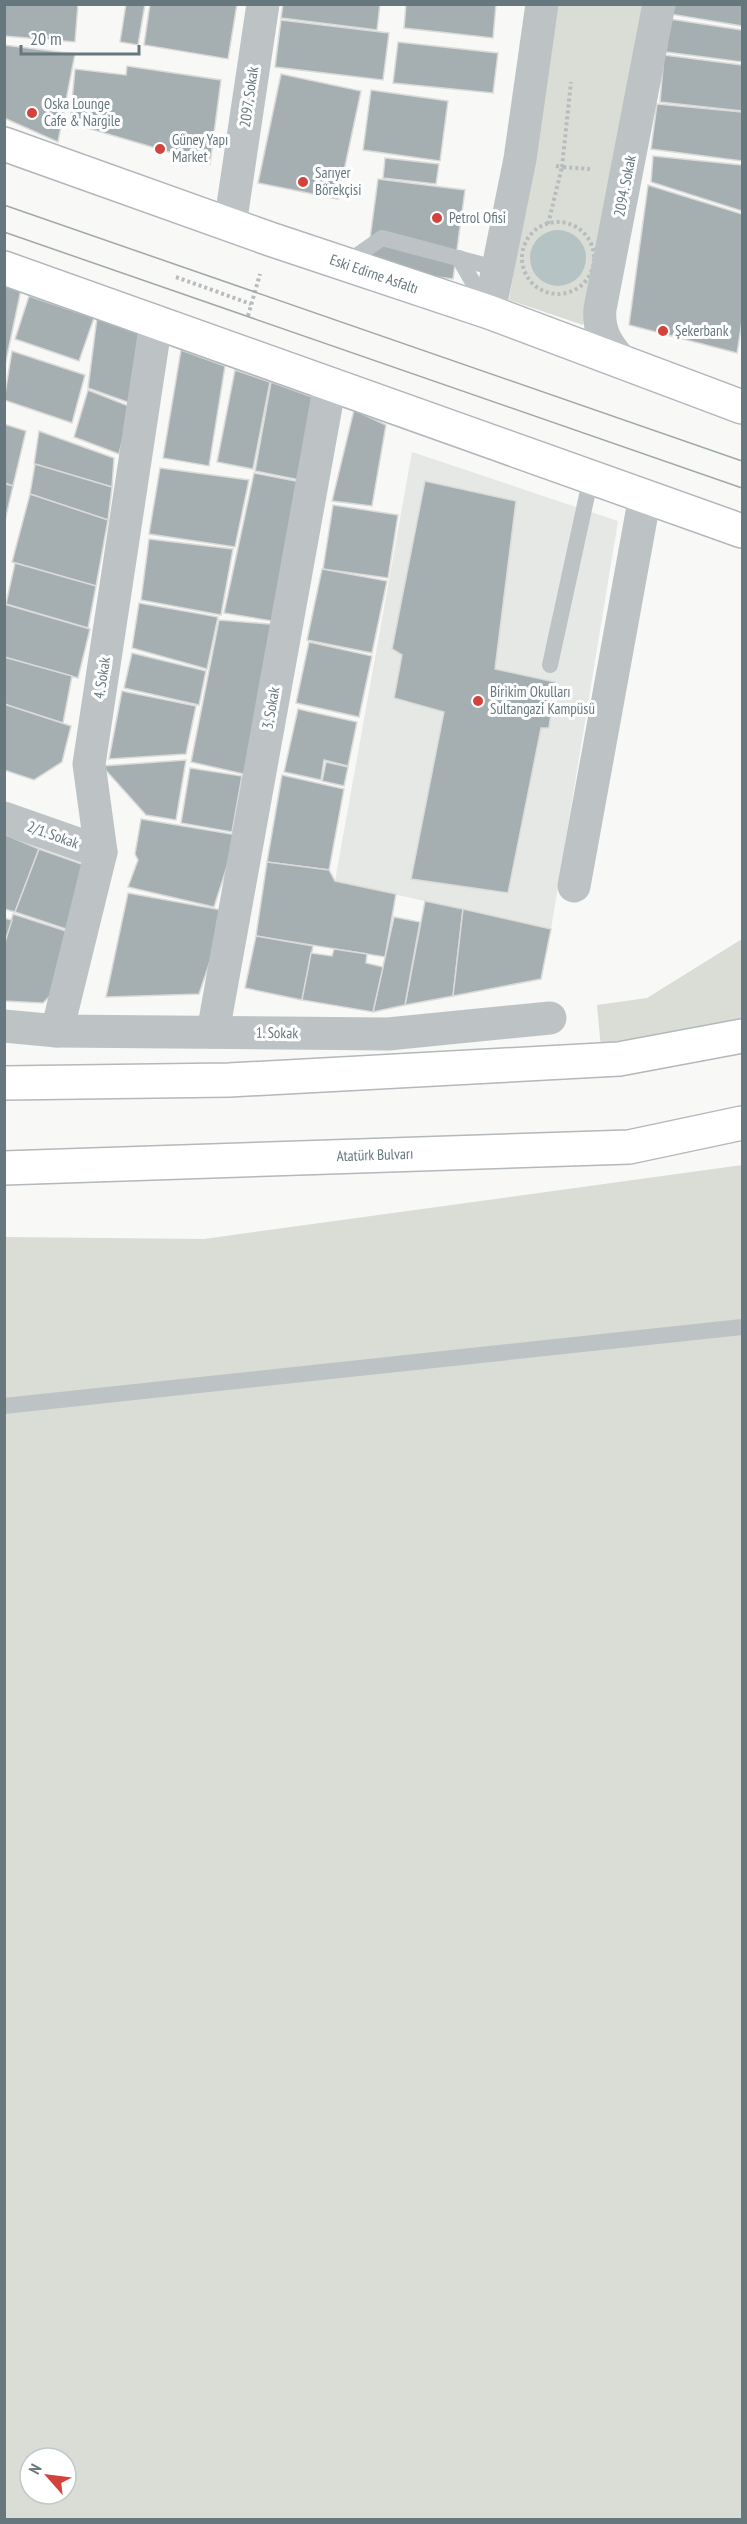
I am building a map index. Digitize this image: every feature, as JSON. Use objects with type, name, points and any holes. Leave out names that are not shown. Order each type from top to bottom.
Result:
[{"type":"main road","name":"Eski Edirne Asfaltı","points":[[4,144],[270,239],[489,312],[742,407]]},
{"type":"main road","points":[[4,268],[742,531]]},
{"type":"main road","points":[[4,1083],[229,1080],[619,1059],[742,1035]]},
{"type":"main road","name":"Atatürk Bulvarı","points":[[4,1168],[629,1147],[742,1123]]},
{"type":"street","name":"2097. Sokak","points":[[230,225],[263,4]]},
{"type":"street","points":[[489,312],[520,159],[542,4]]},
{"type":"street","name":"2094. Sokak","points":[[622,362],[606,344],[599,326],[659,4]]},
{"type":"street","name":"4. Sokak","points":[[57,1031],[100,852],[89,764],[156,322]]},
{"type":"street","name":"3. Sokak","points":[[213,1032],[330,384]]},
{"type":"street","points":[[574,886],[645,496]]},
{"type":"street","name":"2/1. Sokak","points":[[4,818],[100,852]]},
{"type":"street","name":"1. Sokak","points":[[4,1026],[57,1031],[388,1034],[550,1018]]},
{"type":"lane","points":[[345,264],[382,237],[499,269]]},
{"type":"lane","points":[[459,258],[489,312]]},
{"type":"lane","points":[[550,666],[591,477]]},
{"type":"lane","points":[[4,1406],[742,1326]]},
{"type":"path","points":[[548,224],[562,167],[572,74]]},
{"type":"path","points":[[562,167],[628,172]]},
{"type":"path","points":[[560,222],[572,225],[582,231],[590,241],[594,264],[582,285],[561,294],[538,288],[524,270],[524,248],[537,229],[548,224],[560,222]]},
{"type":"path","points":[[238,352],[270,239]]},
{"type":"path","points":[[176,277],[251,304]]},
{"type":"shaded area","points":[[557,5],[644,5],[583,325],[509,300]]},
{"type":"shaded area","points":[[558,230],[569,232],[578,238],[584,247],[586,258],[584,269],[578,278],[569,284],[558,286],[547,284],[538,278],[532,269],[530,258],[532,247],[538,238],[547,232]]},
{"type":"shaded area","name":"Birikim Okulları Sultangazi Kampüsü","points":[[412,452],[618,521],[551,929],[335,881]]},
{"type":"shaded area","points":[[742,939],[742,1021],[601,1048],[597,1005],[647,998]]},
{"type":"shaded area","points":[[742,1165],[742,2519],[5,2520],[5,1237],[204,1239]]},
{"type":"building","points":[[4,4],[78,4],[75,42],[4,36]]},
{"type":"building","points":[[126,4],[145,4],[138,45],[120,42]]},
{"type":"building","points":[[150,4],[237,4],[228,59],[144,45]]},
{"type":"building","points":[[283,4],[380,4],[377,30],[281,18]]},
{"type":"building","points":[[406,4],[496,4],[493,38],[404,28]]},
{"type":"building","points":[[671,4],[742,4],[742,26],[670,14]]},
{"type":"building","points":[[670,19],[742,30],[742,62],[666,52]]},
{"type":"building","points":[[281,20],[389,33],[383,80],[275,67]]},
{"type":"building","points":[[398,42],[498,53],[493,93],[393,83]]},
{"type":"building","points":[[4,45],[75,54],[58,142],[4,118]]},
{"type":"building","points":[[664,55],[742,65],[742,111],[660,102]]},
{"type":"building","points":[[127,66],[221,80],[210,164],[70,123],[75,69],[126,75]]},
{"type":"building","points":[[281,74],[361,91],[338,199],[258,183]]},
{"type":"building","points":[[371,90],[448,101],[440,161],[363,150]]},
{"type":"building","points":[[657,104],[742,112],[742,161],[651,149]]},
{"type":"building","points":[[653,156],[742,165],[742,211],[651,182]]},
{"type":"building","points":[[385,158],[439,164],[436,184],[383,178]]},
{"type":"building","points":[[378,179],[465,190],[453,279],[366,268]]},
{"type":"building","points":[[648,185],[742,214],[742,321],[737,353],[629,325]]},
{"type":"building","points":[[4,282],[22,285],[4,370]]},
{"type":"building","points":[[29,296],[94,318],[79,361],[15,339]]},
{"type":"building","points":[[97,318],[139,330],[130,403],[88,388]]},
{"type":"building","points":[[181,350],[225,366],[209,466],[163,458]]},
{"type":"building","points":[[12,351],[85,375],[72,423],[4,400]]},
{"type":"building","points":[[235,370],[270,382],[253,469],[217,462]]},
{"type":"building","points":[[271,382],[318,399],[305,481],[255,471]]},
{"type":"building","points":[[88,390],[131,407],[119,454],[74,437]]},
{"type":"building","points":[[354,410],[386,425],[372,506],[332,501]]},
{"type":"building","points":[[4,424],[26,431],[13,486],[4,483]]},
{"type":"building","points":[[39,431],[114,458],[112,487],[34,464]]},
{"type":"building","points":[[35,464],[112,487],[108,520],[30,494]]},
{"type":"building","points":[[160,468],[249,480],[235,547],[149,534]]},
{"type":"building","points":[[254,473],[306,483],[278,622],[224,613]]},
{"type":"building","name":"Birikim Okulları Sultangazi Kampüsü","points":[[425,481],[516,501],[495,669],[555,682],[549,728],[541,728],[508,893],[411,879],[444,712],[394,698],[402,655],[392,649]]},
{"type":"building","points":[[4,483],[13,486],[4,525]]},
{"type":"building","points":[[30,494],[108,520],[96,586],[12,562]]},
{"type":"building","points":[[333,505],[398,515],[388,578],[323,569]]},
{"type":"building","points":[[149,539],[233,549],[221,615],[141,600]]},
{"type":"building","points":[[15,563],[96,586],[88,628],[6,604]]},
{"type":"building","points":[[322,569],[387,581],[372,653],[307,640]]},
{"type":"building","points":[[139,603],[218,617],[207,669],[132,648]]},
{"type":"building","points":[[4,604],[90,629],[78,678],[4,657]]},
{"type":"building","points":[[219,620],[281,625],[248,775],[191,762]]},
{"type":"building","points":[[309,642],[372,656],[359,717],[296,703]]},
{"type":"building","points":[[132,653],[206,671],[199,705],[124,688]]},
{"type":"building","points":[[4,657],[72,676],[63,723],[4,704]]},
{"type":"building","points":[[122,691],[196,706],[186,754],[109,759]]},
{"type":"building","points":[[4,704],[71,726],[62,762],[34,780],[4,770]]},
{"type":"building","points":[[298,709],[357,722],[348,766],[324,760],[321,780],[284,772]]},
{"type":"building","points":[[186,760],[176,820],[146,815],[102,766]]},
{"type":"building","points":[[326,762],[348,767],[344,786],[322,781]]},
{"type":"building","points":[[190,768],[242,776],[232,832],[181,823]]},
{"type":"building","points":[[282,775],[344,789],[329,870],[267,862]]},
{"type":"building","points":[[141,819],[237,835],[214,907],[128,887],[138,860],[135,854]]},
{"type":"building","points":[[4,834],[39,849],[15,912],[4,909]]},
{"type":"building","points":[[39,849],[90,867],[69,930],[15,912]]},
{"type":"building","points":[[267,862],[329,870],[335,881],[396,894],[385,957],[256,936]]},
{"type":"building","points":[[128,893],[227,911],[199,994],[106,997]]},
{"type":"building","points":[[425,901],[463,909],[453,996],[405,1005]]},
{"type":"building","points":[[463,909],[551,929],[541,979],[453,996]]},
{"type":"building","points":[[13,914],[69,932],[51,995],[43,1003],[4,1001],[4,945]]},
{"type":"building","points":[[394,917],[420,922],[405,1005],[373,1012]]},
{"type":"building","points":[[4,918],[12,920],[4,945]]},
{"type":"building","points":[[256,936],[313,946],[302,1000],[245,988]]},
{"type":"building","points":[[334,949],[367,954],[366,963],[383,967],[373,1012],[302,1000],[311,953],[332,956]]},
{"type":"tram line","points":[[4,205],[742,461]]},
{"type":"tram line","points":[[4,232],[742,488]]},
{"type":"place","name":"Oska Lounge Cafe & Nargile","points":[[32,113]]},
{"type":"place","name":"Güney Yapı Market","points":[[160,149]]},
{"type":"place","name":"Sarıyer Börekçisi","points":[[303,182]]},
{"type":"place","name":"Petrol Ofisi","points":[[437,218]]},
{"type":"place","name":"Şekerbank","points":[[663,331]]},
{"type":"place","name":"Birikim Okulları Sultangazi Kampüsü","points":[[478,701]]}]
